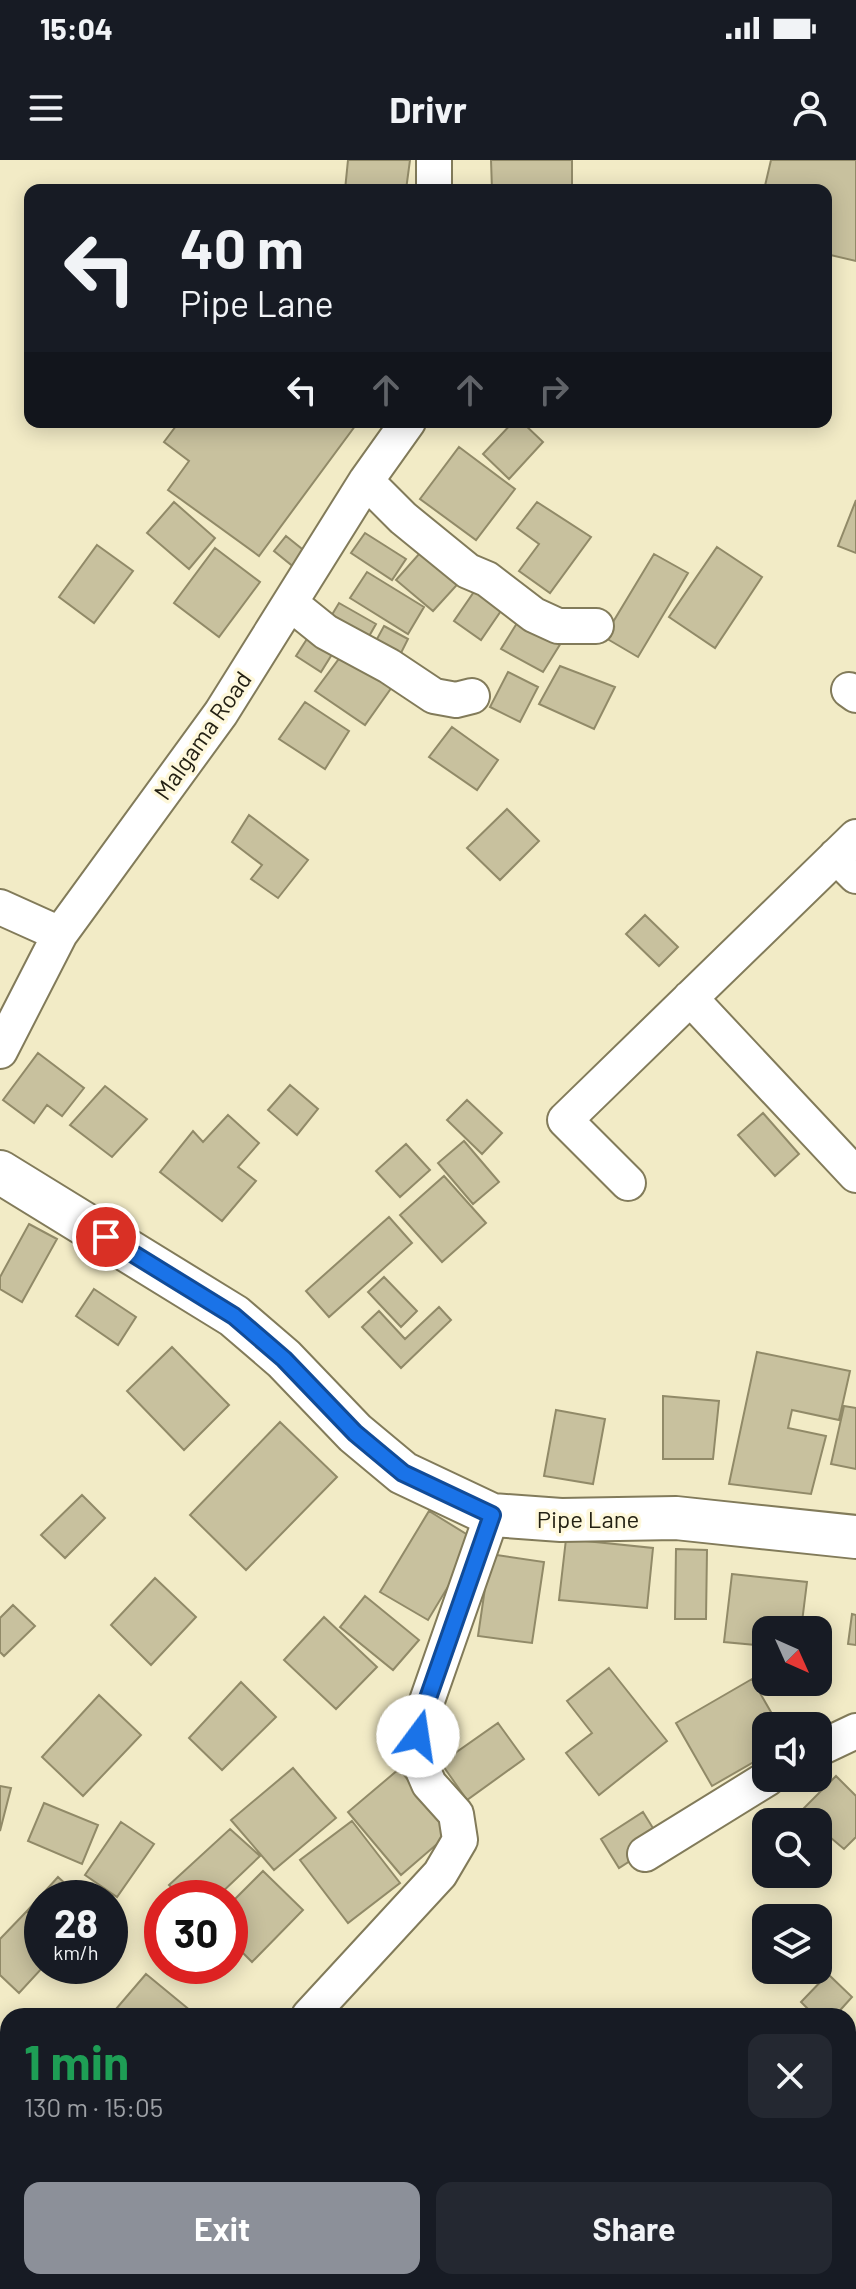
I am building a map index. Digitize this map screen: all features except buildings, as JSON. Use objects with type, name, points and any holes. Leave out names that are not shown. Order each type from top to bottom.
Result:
[{"type":"street","points":[[434,160],[434,184]]},
{"type":"street","name":"Malgama Road","points":[[0,1051],[60,934],[221,713],[366,481],[404,428]]},
{"type":"street","points":[[366,481],[403,518],[468,571],[487,579],[534,615],[558,626],[596,626]]},
{"type":"street","points":[[290,603],[326,632],[389,666],[434,696],[456,700],[472,696]]},
{"type":"street","points":[[628,1183],[565,1120],[690,998],[849,856]]},
{"type":"street","points":[[0,907],[60,934]]},
{"type":"street","points":[[690,998],[856,1175]]},
{"type":"street","name":"Pipe Lane","points":[[0,1172],[234,1316],[284,1359],[355,1433],[403,1473],[492,1515],[561,1520],[676,1518],[856,1537]]},
{"type":"street","points":[[316,2008],[440,1874],[460,1840],[456,1814],[429,1784],[416,1754],[421,1718],[492,1515]]},
{"type":"street","points":[[832,1742],[856,1731]]},
{"type":"street","points":[[645,1854],[752,1788]]},
{"type":"route","points":[[106,1237],[234,1316],[284,1359],[355,1433],[403,1473],[492,1515],[421,1718],[418,1736]]}]
